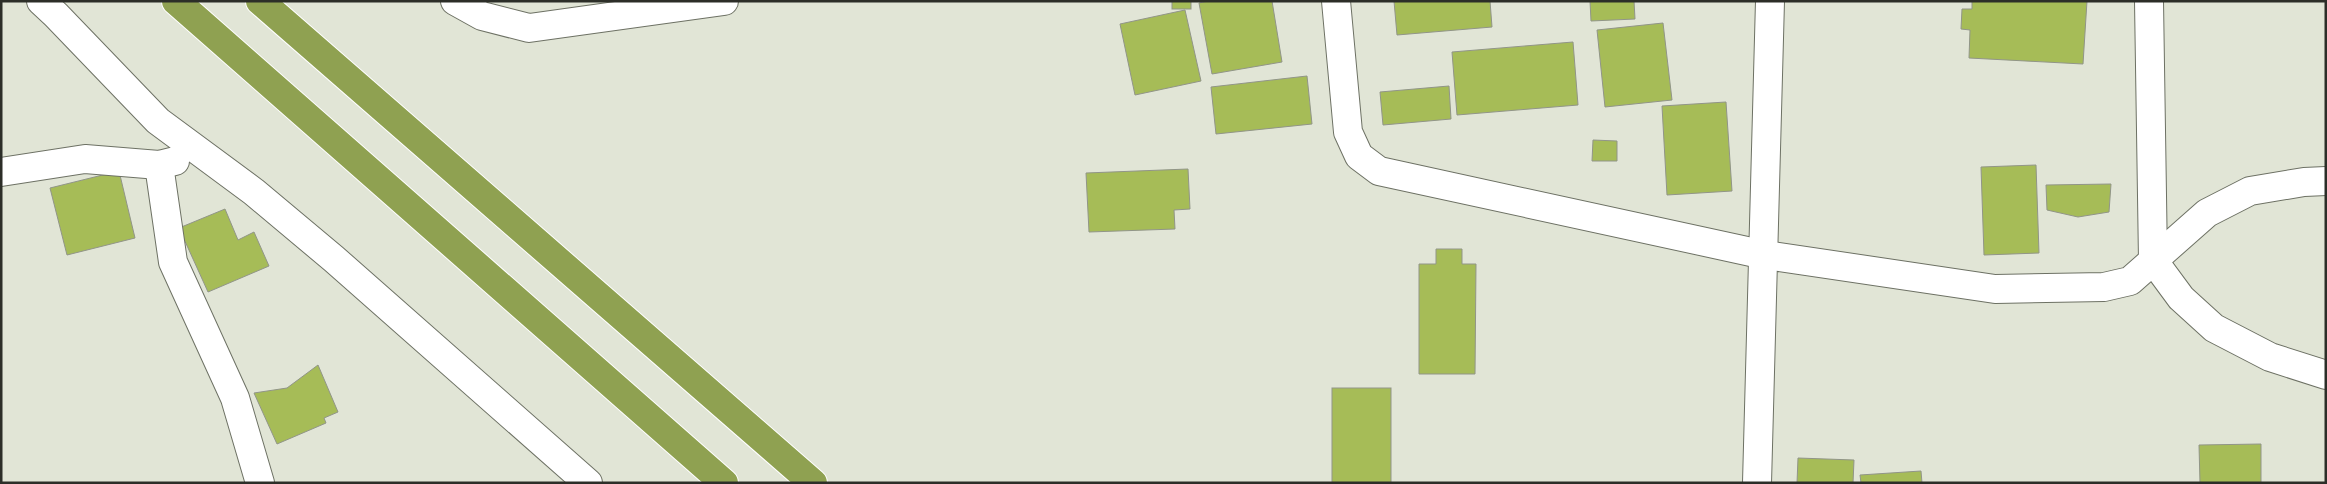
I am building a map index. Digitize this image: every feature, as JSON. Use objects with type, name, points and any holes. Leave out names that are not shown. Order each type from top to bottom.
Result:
[{"type":"highway","points":[[176,1],[724,483]]},
{"type":"highway","points":[[260,1],[813,483]]},
{"type":"street","points":[[41,1],[158,121],[254,192],[334,259],[588,483]]},
{"type":"street","points":[[454,1],[482,16],[529,28],[721,1]]},
{"type":"street","points":[[1336,1],[1348,132],[1359,156],[1379,172],[1765,255],[1995,289],[2104,287],[2130,281],[2207,213],[2250,191],[2326,181]]},
{"type":"street","points":[[1757,483],[1765,255],[1770,1]]},
{"type":"street","points":[[2149,1],[2153,260],[2181,298],[2214,328],[2270,357],[2326,375]]},
{"type":"street","points":[[1,172],[85,159],[159,165],[202,154]]},
{"type":"street","points":[[159,165],[173,262],[235,398],[260,483]]},
{"type":"building","points":[[1172,1],[1191,1],[1191,9],[1172,9]]},
{"type":"building","points":[[1208,1],[1272,1],[1282,62],[1212,74],[1199,3]]},
{"type":"building","points":[[1394,1],[1490,1],[1492,27],[1397,35]]},
{"type":"building","points":[[1590,1],[1634,1],[1635,19],[1591,21]]},
{"type":"building","points":[[1972,1],[2087,1],[2083,64],[1969,58],[1970,30],[1961,29],[1962,9],[1972,9]]},
{"type":"building","points":[[1185,10],[1201,81],[1135,95],[1120,24]]},
{"type":"building","points":[[1663,23],[1672,100],[1605,107],[1597,30]]},
{"type":"building","points":[[1573,42],[1578,105],[1457,115],[1452,52]]},
{"type":"building","points":[[1307,76],[1312,124],[1216,134],[1211,87]]},
{"type":"building","points":[[1449,86],[1451,119],[1383,125],[1380,92]]},
{"type":"building","points":[[1726,102],[1732,191],[1667,195],[1662,106]]},
{"type":"building","points":[[1593,140],[1617,141],[1617,161],[1592,161]]},
{"type":"building","points":[[2036,165],[2039,253],[1984,255],[1981,167]]},
{"type":"building","points":[[1188,169],[1190,209],[1174,210],[1175,229],[1089,232],[1086,173]]},
{"type":"building","points":[[119,171],[135,238],[67,255],[50,188]]},
{"type":"building","points":[[2111,184],[2109,212],[2078,217],[2047,210],[2046,185]]},
{"type":"building","points":[[225,209],[238,240],[254,232],[269,266],[208,292],[179,228]]},
{"type":"building","points":[[1436,249],[1462,249],[1462,264],[1476,264],[1475,374],[1419,374],[1419,264],[1436,264]]},
{"type":"building","points":[[318,365],[338,412],[324,418],[326,423],[277,444],[254,393],[287,388]]},
{"type":"building","points":[[1332,388],[1391,388],[1391,483],[1332,483]]},
{"type":"building","points":[[2261,444],[2261,483],[2200,483],[2199,445]]},
{"type":"building","points":[[1798,458],[1854,460],[1853,483],[1797,483]]},
{"type":"building","points":[[1921,471],[1922,483],[1861,483],[1860,475]]}]
